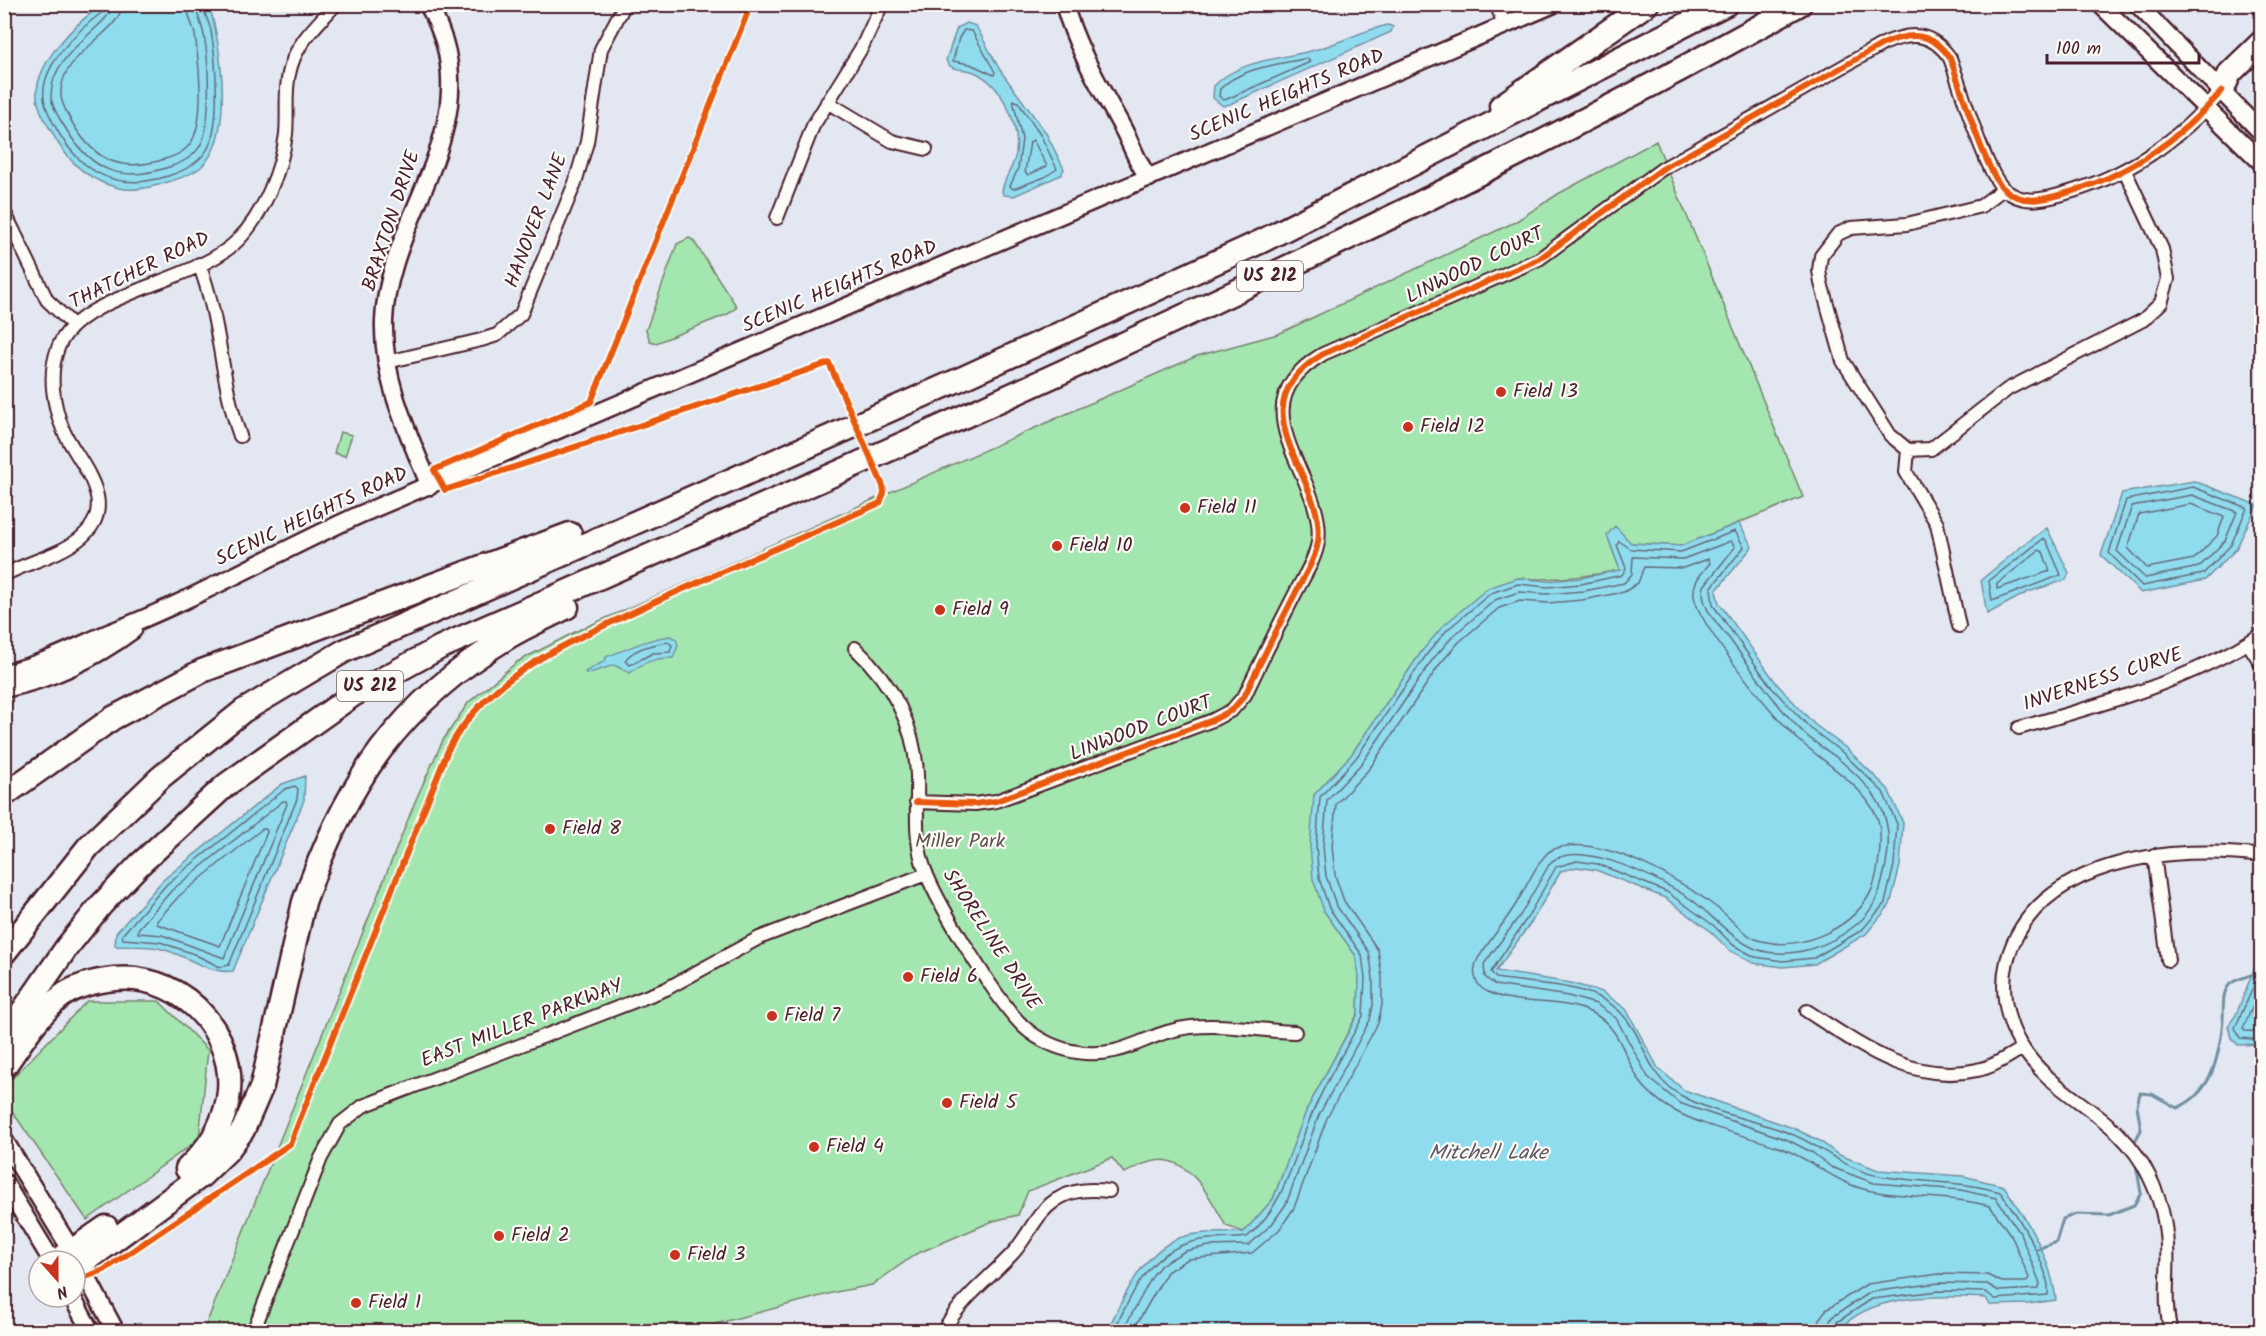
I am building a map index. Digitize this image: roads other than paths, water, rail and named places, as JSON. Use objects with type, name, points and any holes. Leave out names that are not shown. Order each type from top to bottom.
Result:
[{"type":"highway","points":[[1262,241],[1399,162],[1486,116],[1647,4]]},
{"type":"highway","name":"US 212","points":[[4,953],[89,846],[161,777],[243,711],[344,651],[965,377],[1262,241],[1726,4]]},
{"type":"highway","name":"US 212","points":[[4,1038],[68,947],[139,865],[226,784],[353,695],[441,647],[1212,305],[1573,127],[1695,63],[1800,4]]},
{"type":"highway","points":[[1695,63],[1788,22],[1820,4]]},
{"type":"highway","points":[[2222,91],[2230,73],[2262,42]]},
{"type":"highway","points":[[2222,91],[2262,60]]},
{"type":"highway","points":[[4,795],[114,718],[202,671],[819,440]]},
{"type":"highway","points":[[87,1251],[201,1176],[227,1151],[243,1130],[262,1086],[303,902],[310,883],[328,836],[346,800],[392,735],[437,689],[469,663],[511,635],[634,574],[777,508],[837,472]]},
{"type":"highway","points":[[4,1067],[33,1027],[63,996],[92,981],[125,978],[156,982],[184,995],[205,1016],[220,1040],[228,1067],[229,1092],[224,1116],[210,1146],[184,1172],[87,1249]]},
{"type":"street","name":"THATCHER ROAD","points":[[4,575],[80,538],[90,528],[95,514],[96,486],[65,432],[54,396],[54,360],[59,345],[72,325],[93,311],[199,264],[233,245],[254,219],[271,186],[283,152],[291,65],[305,39],[336,4]]},
{"type":"street","name":"BRAXTON DRIVE","points":[[427,4],[448,55],[452,79],[450,108],[388,293],[384,319],[387,362],[395,399],[430,486]]},
{"type":"street","name":"HANOVER LANE","points":[[387,362],[496,335],[521,314],[575,183],[587,142],[602,49],[625,4]]},
{"type":"street","points":[[777,218],[801,152],[827,102],[862,47],[882,4]]},
{"type":"street","points":[[1064,4],[1073,35],[1087,65],[1122,125],[1140,166],[1149,178]]},
{"type":"street","points":[[1496,4],[1505,26]]},
{"type":"street","name":"SCENIC HEIGHTS ROAD","points":[[4,673],[51,660],[110,633],[148,619],[329,529],[1554,4]]},
{"type":"street","points":[[2100,4],[2262,164]]},
{"type":"street","points":[[2137,4],[2262,133]]},
{"type":"street","name":"LINWOOD COURT","points":[[916,802],[975,804],[996,801],[1213,720],[1239,704],[1317,549],[1317,520],[1288,441],[1283,418],[1291,384],[1305,366],[1323,354],[1539,259],[1662,170],[1882,44],[1902,36],[1917,35],[1930,40],[1942,46],[1950,58],[1990,171],[2003,189]]},
{"type":"street","points":[[2125,171],[2162,249],[2168,279],[2162,303],[2142,320],[2008,389],[1931,449],[1908,450],[1890,435],[1843,361],[1819,270],[1821,256],[1838,234],[1851,228],[1907,224],[1981,206],[2003,189],[2020,199],[2037,200],[2088,187],[2125,171],[2171,141],[2222,91]]},
{"type":"street","points":[[827,102],[892,141],[926,149]]},
{"type":"street","points":[[6,218],[47,300],[72,325]]},
{"type":"street","points":[[199,264],[212,299],[225,381],[240,436]]},
{"type":"street","points":[[1908,450],[1906,472],[1937,524],[1959,626]]},
{"type":"street","name":"SCENIC HEIGHTS ROAD","points":[[5,688],[54,676],[113,644],[148,619]]},
{"type":"street","name":"INVERNESS CURVE","points":[[2019,728],[2158,686],[2204,666],[2262,634]]},
{"type":"street","points":[[2248,643],[2262,665]]},
{"type":"street","name":"SHORELINE DRIVE","points":[[855,648],[880,674],[904,714],[915,752],[916,831],[926,874],[981,969],[1012,1015],[1024,1028],[1048,1043],[1077,1052],[1106,1053],[1134,1047],[1165,1034],[1191,1027],[1295,1032]]},
{"type":"street","points":[[2171,1332],[2165,1294],[2167,1246],[2164,1221],[2148,1174],[2135,1152],[2105,1119],[2047,1078],[2023,1048],[2006,1008],[2004,988],[2010,949],[2019,931],[2054,895],[2079,878],[2105,866],[2154,855],[2213,852],[2262,856]]},
{"type":"street","points":[[2154,855],[2168,960]]},
{"type":"street","name":"EAST MILLER PARKWAY","points":[[253,1332],[309,1195],[321,1158],[340,1124],[363,1106],[666,989],[759,938],[926,874]]},
{"type":"street","points":[[1807,1011],[1885,1059],[1936,1072],[1977,1070],[1992,1066],[2023,1048]]},
{"type":"street","points":[[8,1146],[64,1249]]},
{"type":"street","points":[[4,1182],[45,1249]]},
{"type":"street","points":[[943,1332],[957,1310],[1020,1244],[1043,1210],[1074,1191],[1092,1189],[1109,1191]]},
{"type":"street","points":[[87,1287],[116,1332]]},
{"type":"street","points":[[79,1309],[91,1332]]},
{"type":"water","points":[[104,4],[209,5],[221,65],[222,113],[212,153],[194,172],[144,188],[125,189],[100,182],[84,172],[64,151],[40,110],[37,98],[38,85],[42,71],[50,57],[70,32]]},
{"type":"water","points":[[967,23],[976,26],[1000,70],[1046,133],[1064,169],[1061,175],[1014,196],[1004,195],[1002,192],[1016,153],[1015,130],[1007,106],[1001,95],[984,78],[974,72],[951,67],[946,60],[957,28]]},
{"type":"water","points":[[1388,25],[1393,27],[1391,32],[1230,104],[1223,106],[1213,98],[1214,86],[1236,70],[1263,61],[1318,49]]},
{"type":"water","points":[[2194,481],[2257,505],[2236,549],[2205,580],[2141,593],[2101,555],[2122,493]]},
{"type":"water","name":"Mitchell Lake","points":[[1739,523],[1752,547],[1716,591],[1719,603],[1777,684],[1814,724],[1846,748],[1888,789],[1903,823],[1900,866],[1890,905],[1866,934],[1815,964],[1783,967],[1753,963],[1729,950],[1709,930],[1665,898],[1596,870],[1577,867],[1561,871],[1532,921],[1496,971],[1571,983],[1602,992],[1626,1009],[1658,1068],[1684,1090],[1793,1128],[1820,1141],[1837,1154],[1878,1170],[1963,1176],[2004,1186],[2030,1227],[2044,1255],[2056,1300],[2028,1304],[1990,1305],[1986,1298],[1906,1299],[1868,1310],[1851,1319],[1837,1332],[1107,1331],[1135,1278],[1154,1254],[1179,1238],[1195,1234],[1244,1232],[1273,1199],[1307,1109],[1358,1014],[1359,978],[1356,956],[1324,911],[1313,879],[1310,846],[1314,795],[1351,755],[1422,651],[1443,626],[1488,588],[1518,578],[1547,581],[1581,578],[1620,570],[1607,535],[1615,526],[1631,543],[1681,546]]},
{"type":"water","points":[[2047,528],[2069,573],[2066,580],[2028,592],[1987,614],[1981,580]]},
{"type":"water","points":[[670,636],[676,639],[678,645],[673,658],[650,661],[630,673],[614,665],[587,674],[585,672],[605,661],[606,657],[645,642]]},
{"type":"water","points":[[305,776],[304,800],[233,971],[214,970],[158,948],[115,946],[116,933],[163,880],[282,784]]},
{"type":"water","points":[[2261,951],[2261,1044],[2238,1045],[2231,1038],[2228,1026],[2236,1015]]},
{"type":"waterway","points":[[2133,1145],[2141,1130],[2137,1106],[2140,1093],[2152,1094],[2177,1108],[2199,1093],[2206,1083],[2212,1072],[2219,1047],[2225,992],[2230,984],[2251,975]]},
{"type":"waterway","points":[[2037,1249],[2056,1242],[2063,1219],[2076,1214],[2109,1215],[2134,1205],[2141,1193],[2136,1164]]},
{"type":"place","name":"Field 13","points":[[1501,392]]},
{"type":"place","name":"Field 12","points":[[1408,427]]},
{"type":"place","name":"Field 11","points":[[1185,508]]},
{"type":"place","name":"Field 10","points":[[1057,546]]},
{"type":"place","name":"Field 9","points":[[940,610]]},
{"type":"place","name":"Field 8","points":[[550,829]]},
{"type":"place","name":"Field 6","points":[[908,977]]},
{"type":"place","name":"Field 7","points":[[772,1016]]},
{"type":"place","name":"Field 5","points":[[947,1103]]},
{"type":"place","name":"Field 4","points":[[814,1147]]},
{"type":"place","name":"Field 2","points":[[499,1236]]},
{"type":"place","name":"Field 3","points":[[675,1255]]},
{"type":"place","name":"Field 1","points":[[356,1303]]},
{"type":"park label","name":"Miller Park","points":[[960,842]]}]
